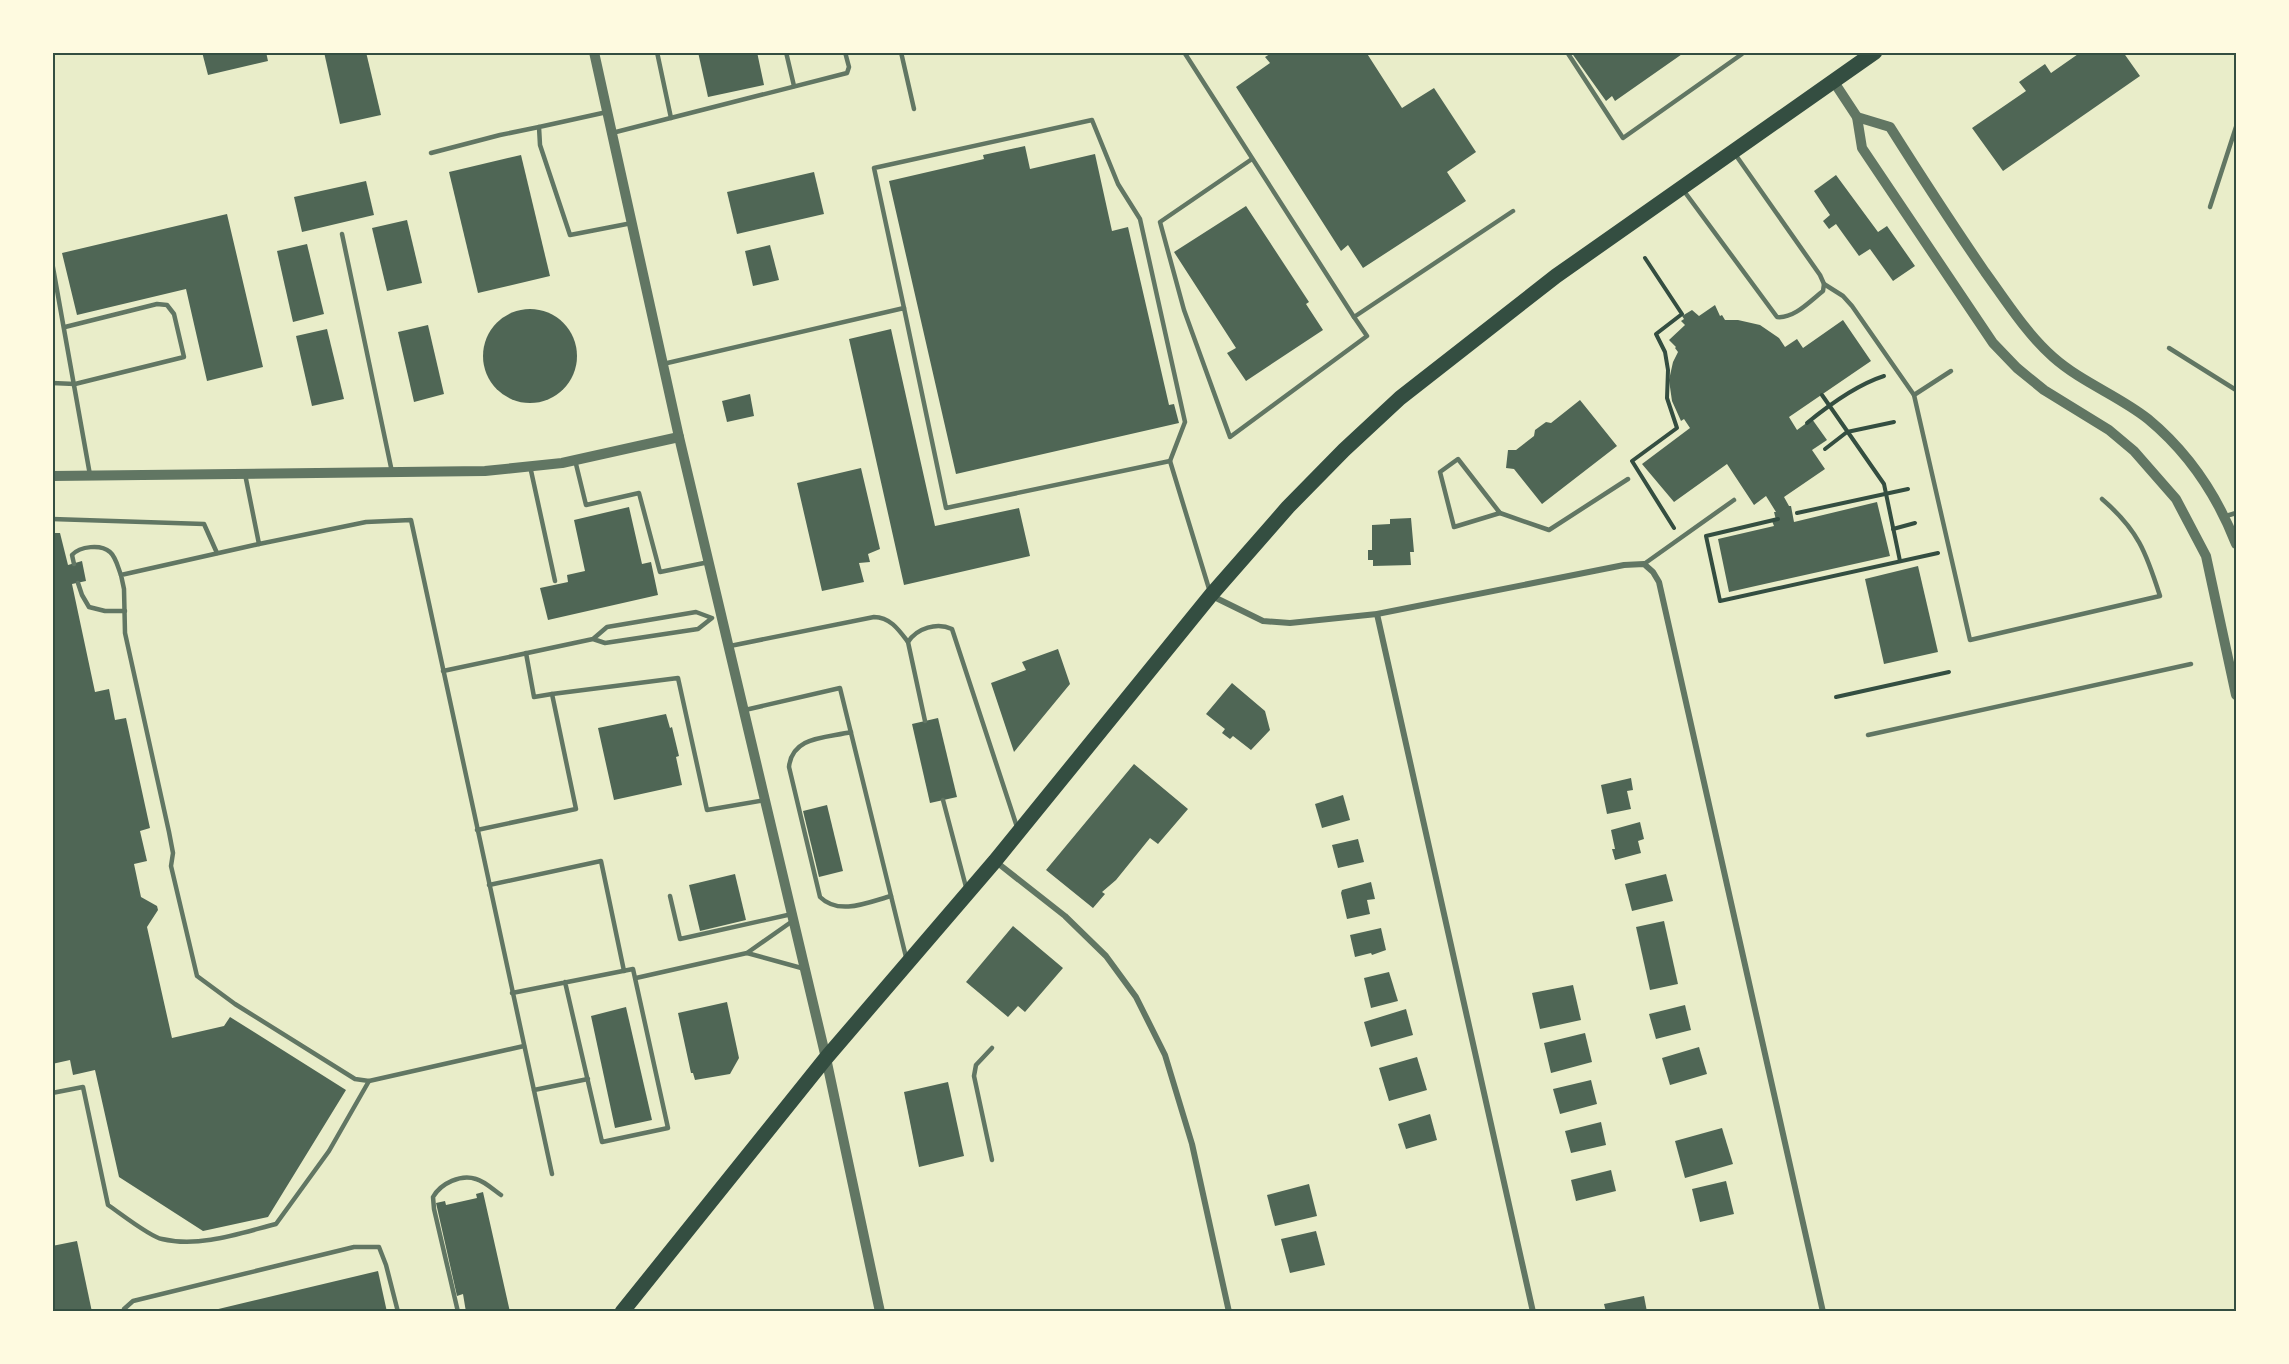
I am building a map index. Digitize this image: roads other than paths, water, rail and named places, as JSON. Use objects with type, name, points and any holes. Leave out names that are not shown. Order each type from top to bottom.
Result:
[{"type":"main road","points":[[622,1311],[826,1058],[995,861],[1211,595],[1288,507],[1400,398],[1556,276],[1875,52]]},
{"type":"street","points":[[594,52],[709,562],[717,617],[729,646],[806,969],[880,1311]]},
{"type":"street","points":[[1834,82],[1857,117],[1862,148],[1993,343],[2017,368],[2044,390],[2109,430],[2134,451],[2176,499],[2206,555],[2236,695]]},
{"type":"street","points":[[1857,117],[1890,127],[1943,212],[2022,324],[2054,357],[2148,419],[2188,458],[2214,495],[2231,514],[2236,544]]},
{"type":"street","points":[[52,476],[485,471],[575,460],[680,437]]},
{"type":"street","points":[[1211,595],[1263,621],[1290,622],[1377,614],[1624,565],[1644,564],[1653,572],[1659,582],[1823,1311]]},
{"type":"street","points":[[1377,614],[1533,1311]]},
{"type":"street","points":[[995,861],[1065,916],[1106,956],[1136,997],[1165,1054],[1192,1144],[1229,1311]]},
{"type":"lane","points":[[657,52],[671,117]]},
{"type":"lane","points":[[786,52],[794,86]]},
{"type":"lane","points":[[612,133],[847,73],[849,67],[845,52]]},
{"type":"lane","points":[[901,52],[914,109]]},
{"type":"lane","points":[[1184,52],[1367,336],[1230,437],[1184,310],[1160,222],[1252,159]]},
{"type":"lane","points":[[1567,52],[1623,138],[1742,54]]},
{"type":"lane","points":[[431,153],[500,135],[607,112]]},
{"type":"lane","points":[[1170,461],[946,508],[874,168],[1092,120],[1118,184],[1140,219],[1185,422],[1170,461],[1211,595]]},
{"type":"lane","points":[[2210,207],[2236,126]]},
{"type":"lane","points":[[540,127],[540,145],[570,235],[632,223]]},
{"type":"lane","points":[[1733,152],[1805,252],[1824,284],[1843,296],[1852,306],[1914,395],[1970,640],[2160,596],[2142,544],[2118,512],[2102,498]]},
{"type":"lane","points":[[1682,188],[1777,318],[1794,314],[1822,291],[1824,284]]},
{"type":"lane","points":[[1354,317],[1513,211]]},
{"type":"lane","points":[[342,234],[392,472]]},
{"type":"lane","points":[[52,262],[90,476]]},
{"type":"lane","points":[[52,383],[75,384],[184,357],[174,315],[167,305],[157,304],[65,327]]},
{"type":"lane","points":[[663,364],[904,308]]},
{"type":"lane","points":[[2169,348],[2236,390]]},
{"type":"lane","points":[[1914,395],[1951,371]]},
{"type":"lane","points":[[1500,513],[1454,527],[1440,472],[1458,459],[1500,513],[1549,530],[1628,478]]},
{"type":"lane","points":[[575,460],[586,506],[639,493],[660,572],[709,562]]},
{"type":"lane","points":[[530,466],[555,581]]},
{"type":"lane","points":[[244,473],[259,544]]},
{"type":"lane","points":[[1644,564],[1734,500]]},
{"type":"lane","points":[[52,519],[204,524],[218,553]]},
{"type":"lane","points":[[121,575],[366,522],[411,520],[552,1174]]},
{"type":"lane","points":[[74,564],[72,555],[75,551],[100,548],[111,553],[121,575],[125,633],[169,832],[173,853],[171,866],[197,976],[235,1004],[355,1080],[369,1081],[524,1046]]},
{"type":"lane","points":[[78,583],[89,607],[105,611],[125,611]]},
{"type":"lane","points":[[443,671],[593,639],[607,627],[696,612],[717,617]]},
{"type":"lane","points":[[729,646],[874,616],[884,617],[908,642],[925,721]]},
{"type":"lane","points":[[593,639],[605,643],[698,629],[717,617]]},
{"type":"lane","points":[[908,642],[912,636],[938,625],[952,629],[1019,832]]},
{"type":"lane","points":[[526,653],[534,696],[678,678],[707,810],[765,800]]},
{"type":"lane","points":[[1868,735],[2191,664]]},
{"type":"lane","points":[[744,710],[840,688],[908,963]]},
{"type":"lane","points":[[477,830],[576,809],[552,694]]},
{"type":"lane","points":[[851,732],[805,742],[793,750],[790,757],[789,766],[820,897],[837,907],[846,907],[891,896]]},
{"type":"lane","points":[[943,800],[968,892]]},
{"type":"lane","points":[[489,885],[602,861],[624,971]]},
{"type":"lane","points":[[670,896],[680,939],[793,917]]},
{"type":"lane","points":[[636,978],[747,953],[793,917]]},
{"type":"lane","points":[[747,953],[806,969]]},
{"type":"lane","points":[[512,993],[566,982],[633,969],[668,1128],[602,1142],[566,982]]},
{"type":"lane","points":[[992,1048],[976,1065],[974,1076],[992,1160]]},
{"type":"lane","points":[[534,1090],[588,1079]]},
{"type":"lane","points":[[52,1093],[82,1087],[108,1205],[160,1239],[185,1242],[219,1238],[276,1224],[329,1150],[369,1081]]},
{"type":"lane","points":[[458,1311],[433,1197],[444,1184],[453,1180],[476,1178],[501,1195]]},
{"type":"lane","points":[[124,1311],[133,1301],[354,1247],[379,1248],[398,1311]]}]
